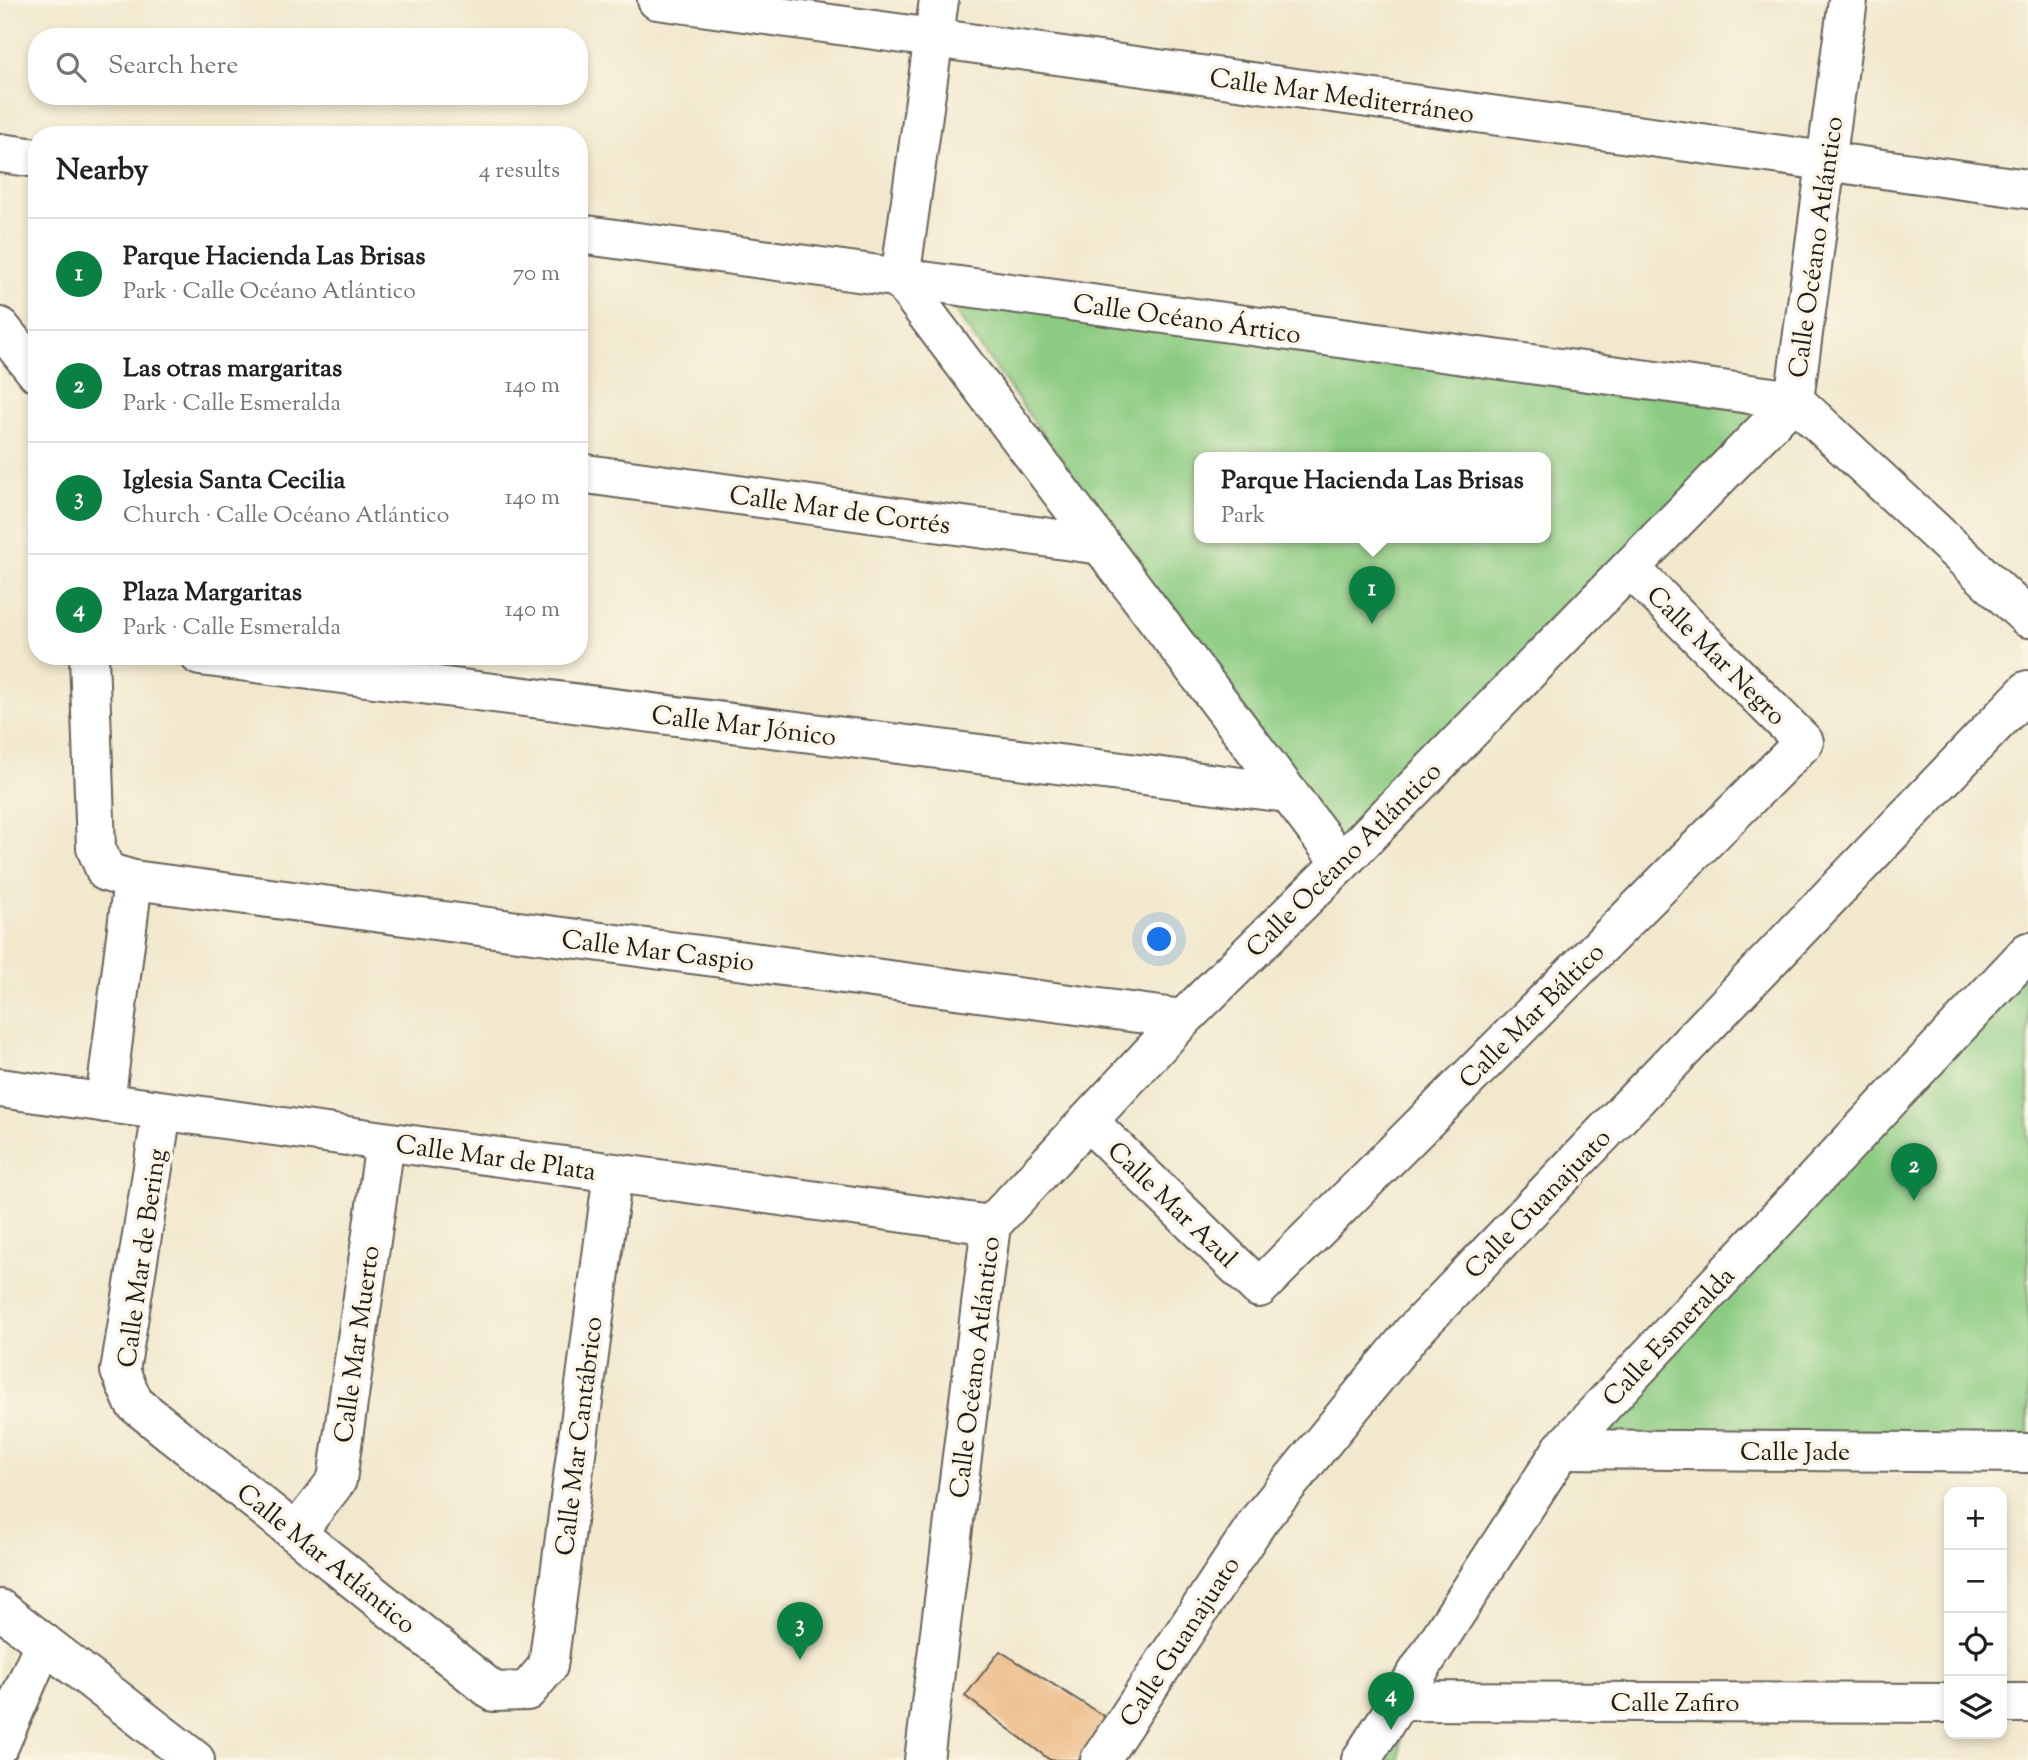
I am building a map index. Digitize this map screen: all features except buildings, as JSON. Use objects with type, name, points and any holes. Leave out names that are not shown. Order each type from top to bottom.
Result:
[{"type":"street","name":"Calle Mar Mediterráneo","points":[[657,0],[2028,189]]},
{"type":"street","points":[[939,0],[901,279],[1340,863]]},
{"type":"street","name":"Calle Océano Atlántico","points":[[924,1760],[992,1225],[1183,1018],[1340,863],[1794,400],[1848,0]]},
{"type":"street","points":[[0,153],[28,157]]},
{"type":"street","name":"Calle Océano Ártico","points":[[588,235],[1794,400]]},
{"type":"street","points":[[0,327],[28,362]]},
{"type":"street","points":[[1794,400],[2028,618]]},
{"type":"street","name":"Calle Mar de Cortés","points":[[588,474],[1101,545]]},
{"type":"street","name":"Calle Mar Negro","points":[[1630,568],[1804,742]]},
{"type":"street","name":"Calle Mar Caspio","points":[[89,665],[96,848],[106,872],[133,880],[1183,1018]]},
{"type":"street","name":"Calle Mar Jónico","points":[[271,665],[1288,793]]},
{"type":"street","name":"Calle Guanajuato","points":[[1100,1760],[1259,1520],[1412,1333],[2028,690]]},
{"type":"street","name":"Calle Mar Báltico","points":[[1259,1288],[1804,742]]},
{"type":"street","points":[[105,1103],[133,880]]},
{"type":"street","name":"Calle Esmeralda","points":[[1360,1760],[1401,1701],[1562,1449],[2028,952]]},
{"type":"street","name":"Calle Mar de Plata","points":[[0,1088],[992,1225]]},
{"type":"street","name":"Calle Mar de Bering","points":[[134,1403],[120,1371],[162,1112]]},
{"type":"street","name":"Calle Mar Azul","points":[[1088,1121],[1259,1288]]},
{"type":"street","name":"Calle Mar Muerto","points":[[296,1534],[337,1480],[385,1142]]},
{"type":"street","name":"Calle Mar Cantábrico","points":[[527,1691],[548,1666],[613,1173]]},
{"type":"street","name":"Calle Mar Atlántico","points":[[134,1403],[494,1692],[527,1691]]},
{"type":"street","name":"Calle Jade","points":[[1562,1449],[2028,1453]]},
{"type":"street","points":[[0,1609],[195,1760]]},
{"type":"street","points":[[0,1744],[44,1643]]},
{"type":"street","name":"Calle Zafiro","points":[[1401,1701],[1944,1703]]},
{"type":"street","points":[[2007,1703],[2028,1703]]},
{"type":"green space","points":[[927,272],[1786,395],[1342,853]]},
{"type":"green space","points":[[2028,959],[2028,1447],[1572,1442]]},
{"type":"green space","points":[[1401,1699],[1400,1760],[1362,1760]]},
{"type":"place","name":"Parque Hacienda Las Brisas","points":[[1372,624]]},
{"type":"place","name":"Las otras margaritas","points":[[1914,1201]]},
{"type":"place","name":"Iglesia Santa Cecilia","points":[[800,1660]]},
{"type":"place","name":"Plaza Margaritas","points":[[1391,1730]]}]
